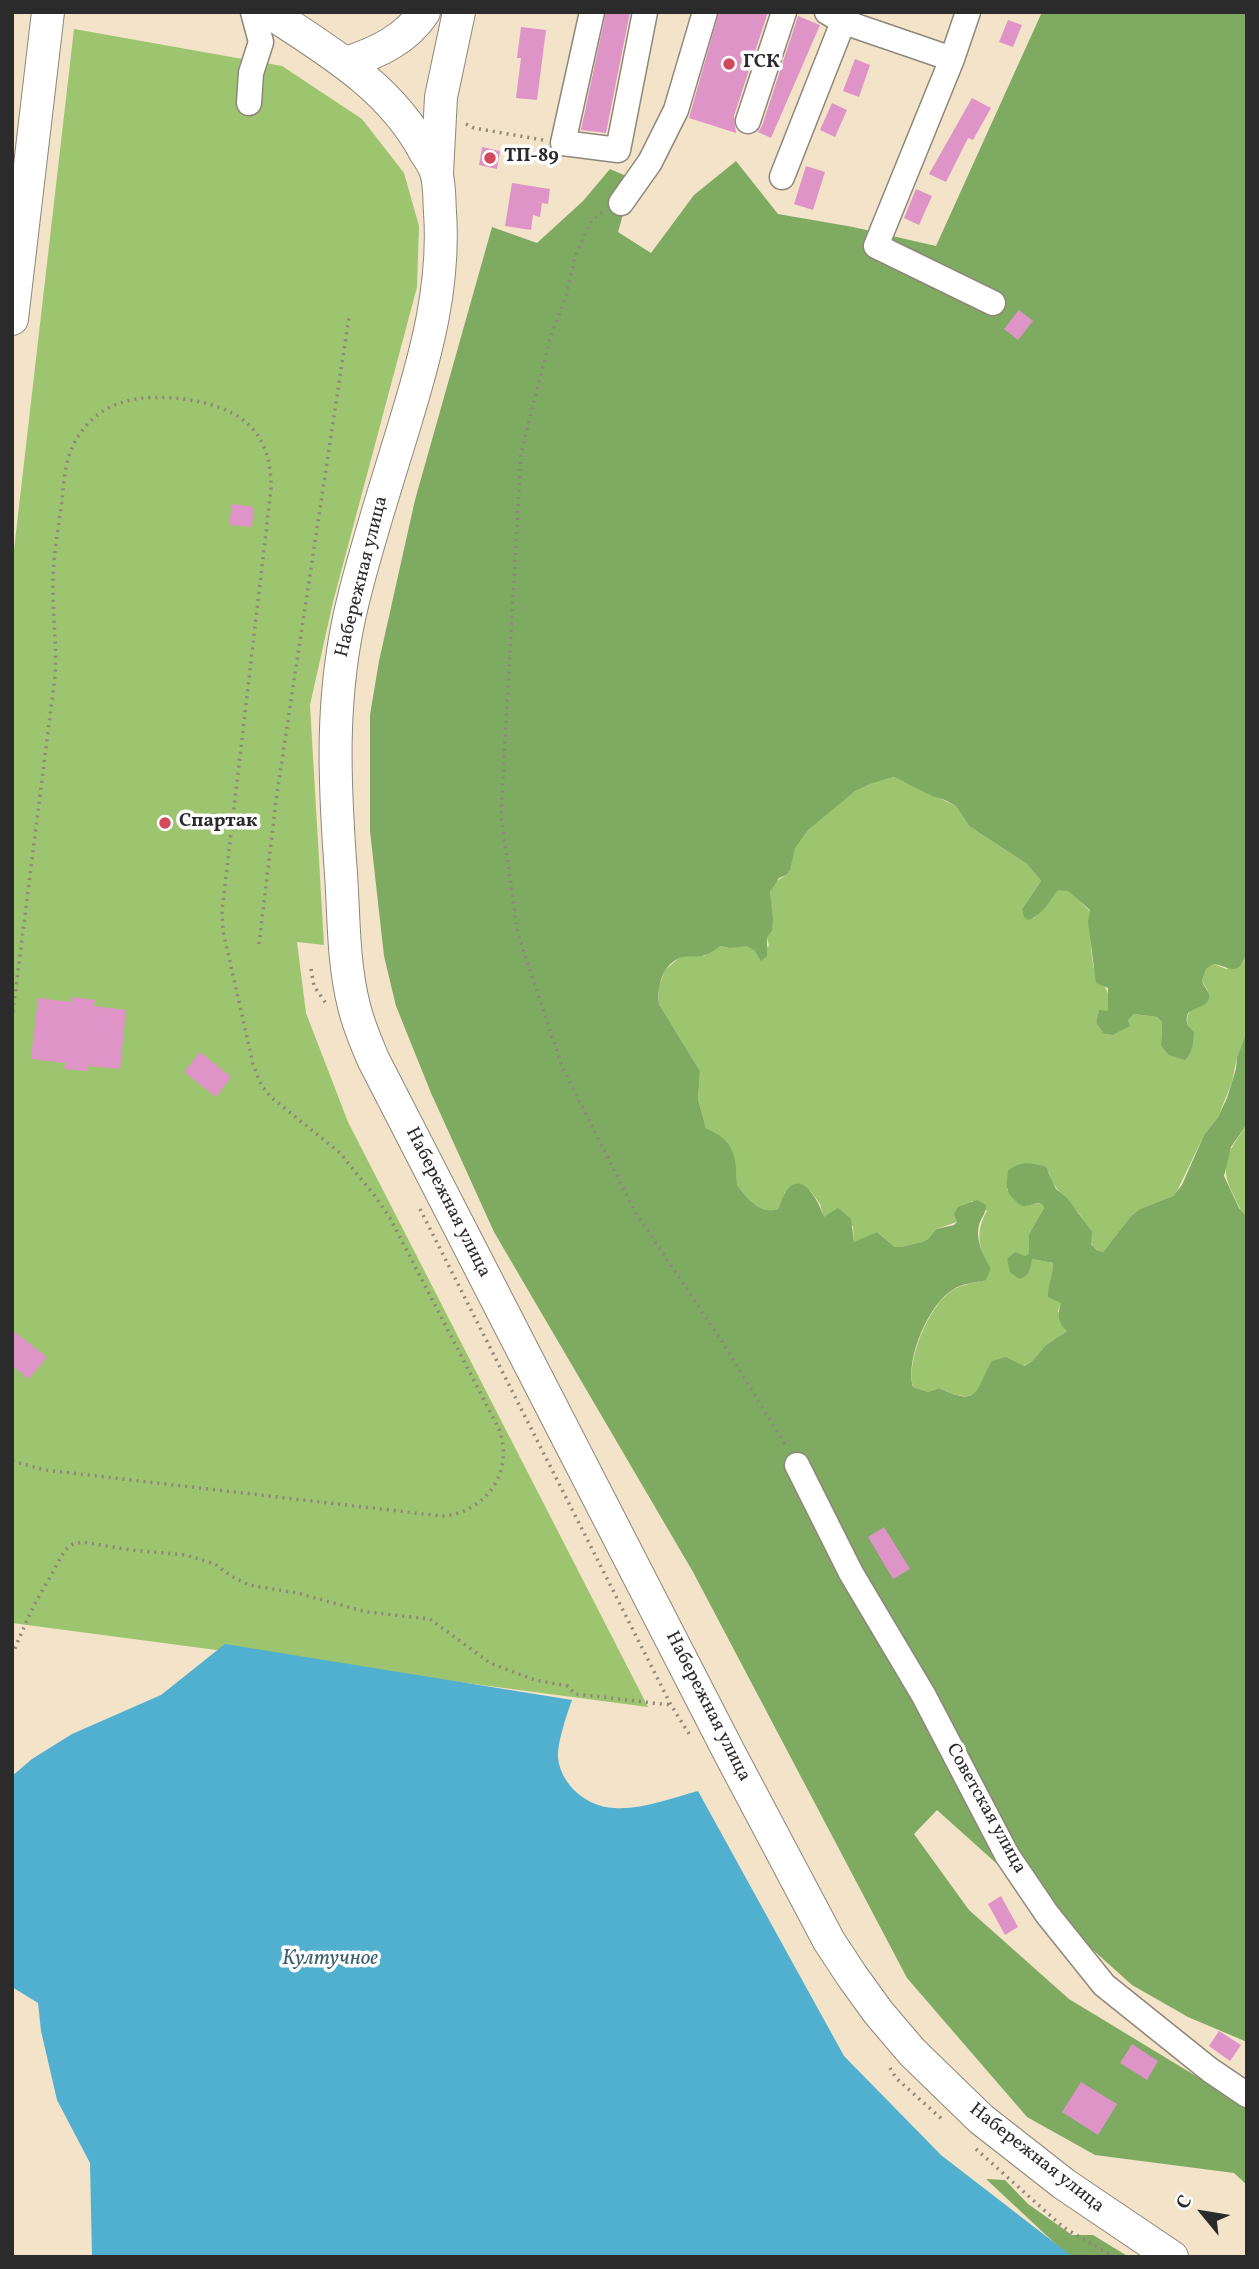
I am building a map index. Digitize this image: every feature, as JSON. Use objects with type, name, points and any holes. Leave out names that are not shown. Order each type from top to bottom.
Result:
[{"type":"main road","points":[[12,319],[48,12]]},
{"type":"main road","points":[[346,63],[374,54],[393,43],[418,21],[424,12]]},
{"type":"main road","points":[[437,173],[442,97],[459,12]]},
{"type":"main road","name":"Набережная улица","points":[[265,27],[303,35],[371,83],[404,117],[437,173],[442,253],[435,314],[352,603],[340,661],[334,766],[347,959],[358,1023],[379,1071],[730,1754],[798,1884],[844,1964],[878,2012],[912,2052],[981,2119],[1064,2184],[1172,2257]]},
{"type":"street","points":[[249,103],[251,74],[265,27],[253,12]]},
{"type":"street","points":[[592,12],[563,143],[618,150],[645,12]]},
{"type":"street","points":[[614,206],[650,162],[676,110],[705,12]]},
{"type":"street","points":[[748,121],[784,12]]},
{"type":"street","points":[[968,12],[952,59],[876,246],[993,303]]},
{"type":"street","points":[[782,177],[839,15],[952,59]]},
{"type":"street","name":"Советская улица","points":[[797,1465],[851,1573],[924,1696],[1007,1855],[1047,1914],[1104,1984],[1210,2070],[1247,2095]]},
{"type":"path","points":[[474,128],[563,143]]},
{"type":"path","points":[[614,206],[590,223],[575,257],[521,453],[501,815],[518,934],[562,1066],[635,1212],[723,1343],[797,1465]]},
{"type":"path","points":[[259,944],[282,754],[349,317]]},
{"type":"path","points":[[12,1019],[55,676],[57,645],[52,589],[69,456],[80,433],[93,419],[131,399],[160,397],[215,404],[230,411],[253,429],[265,450],[271,471],[222,911],[223,931],[254,1069],[265,1092],[340,1153],[390,1218],[499,1429],[504,1452],[502,1466],[492,1489],[475,1507],[460,1513],[436,1516],[34,1468],[12,1461]]},
{"type":"path","points":[[12,1655],[31,1611],[65,1550],[73,1544],[83,1542],[186,1555],[215,1564],[249,1585],[297,1593],[356,1609],[430,1619],[490,1663],[535,1680],[568,1686],[575,1695],[671,1705]]},
{"type":"green space","points":[[1042,12],[1247,12],[1247,953],[1237,968],[1230,969],[1214,964],[1206,969],[1202,981],[1209,996],[1206,1003],[1188,1013],[1187,1024],[1194,1032],[1191,1051],[1185,1060],[1169,1055],[1161,1046],[1162,1022],[1157,1017],[1134,1014],[1128,1020],[1130,1026],[1113,1035],[1104,1034],[1096,1023],[1099,1010],[1108,1011],[1108,988],[1096,983],[1088,922],[1090,910],[1068,891],[1058,890],[1042,911],[1028,920],[1022,909],[1041,881],[1027,864],[969,826],[956,806],[894,777],[855,791],[808,830],[795,848],[790,870],[779,878],[770,892],[773,920],[772,930],[767,938],[767,956],[761,961],[755,951],[747,946],[720,946],[707,954],[676,960],[662,976],[659,1004],[700,1071],[698,1099],[706,1128],[728,1144],[736,1166],[737,1185],[760,1207],[765,1210],[778,1209],[786,1191],[794,1184],[800,1184],[810,1191],[824,1217],[838,1208],[851,1219],[854,1242],[877,1232],[895,1247],[901,1247],[922,1242],[936,1229],[954,1225],[957,1222],[954,1214],[958,1207],[977,1200],[986,1205],[978,1234],[982,1252],[991,1268],[986,1280],[961,1285],[936,1306],[921,1333],[911,1375],[913,1387],[928,1392],[939,1388],[962,1396],[969,1396],[979,1388],[992,1361],[1006,1357],[1024,1366],[1046,1345],[1067,1331],[1059,1318],[1061,1303],[1048,1297],[1053,1263],[1032,1259],[1027,1274],[1019,1279],[1010,1272],[1007,1259],[1015,1252],[1025,1256],[1029,1253],[1029,1234],[1044,1208],[1039,1203],[1022,1206],[1012,1198],[1007,1188],[1008,1171],[1022,1164],[1046,1167],[1056,1189],[1068,1199],[1092,1232],[1091,1244],[1103,1252],[1131,1216],[1140,1209],[1173,1196],[1182,1185],[1204,1135],[1218,1117],[1227,1098],[1237,1057],[1247,1031],[1247,1124],[1231,1147],[1224,1176],[1239,1208],[1247,1217],[1247,2042],[1188,2017],[1132,1985],[937,1810],[914,1834],[969,1910],[1069,1999],[1247,2107],[1247,2185],[1234,2173],[1095,2155],[1027,2117],[907,1978],[693,1572],[494,1232],[431,1093],[396,1006],[384,956],[370,831],[370,715],[379,661],[415,500],[492,227],[537,243],[583,201],[610,169],[633,179],[618,232],[651,253],[694,195],[736,161],[778,214],[853,227],[936,246]]},
{"type":"green space","name":"Спартак","points":[[74,29],[282,66],[362,119],[404,173],[419,226],[417,287],[333,602],[310,705],[324,945],[297,942],[306,1013],[348,1122],[648,1707],[12,1623],[12,567]]},
{"type":"green space","points":[[894,777],[956,806],[969,826],[1027,864],[1041,881],[1022,909],[1034,918],[1058,890],[1068,890],[1090,911],[1094,967],[1108,997],[1108,1011],[1099,1011],[1096,1023],[1104,1034],[1113,1035],[1129,1026],[1128,1020],[1134,1014],[1157,1017],[1162,1022],[1161,1046],[1165,1050],[1189,1028],[1189,1012],[1208,991],[1202,981],[1206,969],[1214,964],[1226,969],[1243,962],[1247,953],[1247,1031],[1237,1057],[1232,1082],[1218,1117],[1204,1135],[1173,1196],[1140,1209],[1131,1216],[1103,1252],[1091,1243],[1084,1221],[1059,1192],[1049,1172],[1008,1171],[1007,1190],[1026,1206],[1032,1203],[1042,1204],[1044,1208],[1029,1234],[1029,1253],[1025,1256],[1011,1255],[1053,1263],[1061,1303],[1058,1311],[1067,1331],[1046,1345],[1032,1361],[1023,1366],[1006,1357],[987,1373],[977,1392],[967,1396],[955,1395],[939,1388],[928,1392],[913,1387],[913,1363],[927,1322],[942,1300],[957,1288],[981,1281],[991,1268],[983,1254],[980,1240],[981,1226],[987,1211],[972,1201],[957,1217],[957,1222],[936,1229],[922,1242],[895,1247],[877,1232],[854,1243],[853,1226],[824,1218],[820,1204],[810,1190],[785,1192],[778,1209],[765,1210],[760,1207],[737,1185],[734,1158],[727,1144],[706,1128],[698,1099],[700,1071],[659,1004],[659,986],[665,970],[678,959],[685,956],[704,956],[720,946],[730,948],[747,945],[755,951],[769,946],[767,938],[771,926],[771,890],[789,871],[798,842],[822,816],[849,795]]},
{"type":"green space","points":[[1247,1124],[1247,1217],[1228,1183],[1226,1165],[1231,1150]]},
{"type":"green space","points":[[986,2179],[1005,2180],[1028,2204],[1072,2235],[1093,2235],[1129,2257],[1073,2257]]},
{"type":"water","name":"Култучное","points":[[225,1644],[572,1700],[558,1758],[564,1777],[585,1799],[604,1807],[624,1808],[656,1803],[698,1791],[844,2056],[941,2155],[1073,2257],[92,2257],[90,2163],[57,2100],[41,2031],[38,2003],[12,1987],[12,1776],[32,1759],[72,1734],[161,1695]]},
{"type":"building","points":[[606,12],[630,12],[606,133],[581,130]]},
{"type":"building","name":"ГСК","points":[[719,12],[768,12],[734,116],[736,133],[689,118]]},
{"type":"building","points":[[798,16],[820,25],[771,138],[758,132]]},
{"type":"building","points":[[1008,20],[1022,25],[1013,47],[999,42]]},
{"type":"building","points":[[521,27],[546,30],[537,100],[516,98],[521,58],[517,58]]},
{"type":"building","points":[[855,59],[870,65],[859,97],[843,91]]},
{"type":"building","points":[[972,98],[991,108],[973,140],[968,138],[946,182],[929,174]]},
{"type":"building","points":[[832,103],[847,110],[835,137],[820,130]]},
{"type":"building","name":"ТП-89","points":[[482,147],[500,151],[497,169],[479,165]]},
{"type":"building","points":[[806,166],[825,172],[813,210],[794,204]]},
{"type":"building","points":[[512,183],[550,189],[548,204],[542,203],[540,217],[533,215],[531,230],[505,226]]},
{"type":"building","points":[[916,189],[932,196],[919,225],[904,218]]},
{"type":"building","points":[[1019,310],[1033,321],[1018,340],[1004,329]]},
{"type":"building","points":[[232,504],[254,507],[252,527],[229,525]]},
{"type":"building","points":[[72,997],[95,1000],[94,1006],[126,1010],[120,1069],[87,1066],[87,1071],[64,1069],[65,1063],[31,1059],[38,998],[71,1002]]},
{"type":"building","points":[[200,1052],[231,1077],[216,1097],[184,1072]]},
{"type":"building","points":[[12,1330],[47,1357],[29,1379],[12,1366]]},
{"type":"building","points":[[884,1527],[910,1569],[893,1579],[868,1537]]},
{"type":"building","points":[[1001,1896],[1018,1927],[1005,1935],[988,1904]]},
{"type":"building","points":[[1219,2031],[1241,2045],[1230,2061],[1209,2046]]},
{"type":"building","points":[[1132,2044],[1158,2061],[1147,2080],[1120,2063]]},
{"type":"building","points":[[1081,2082],[1117,2104],[1098,2135],[1062,2112]]},
{"type":"place","name":"ГСК","points":[[729,64]]},
{"type":"place","name":"ТП-89","points":[[490,158]]},
{"type":"place","name":"Спартак","points":[[165,823]]}]
